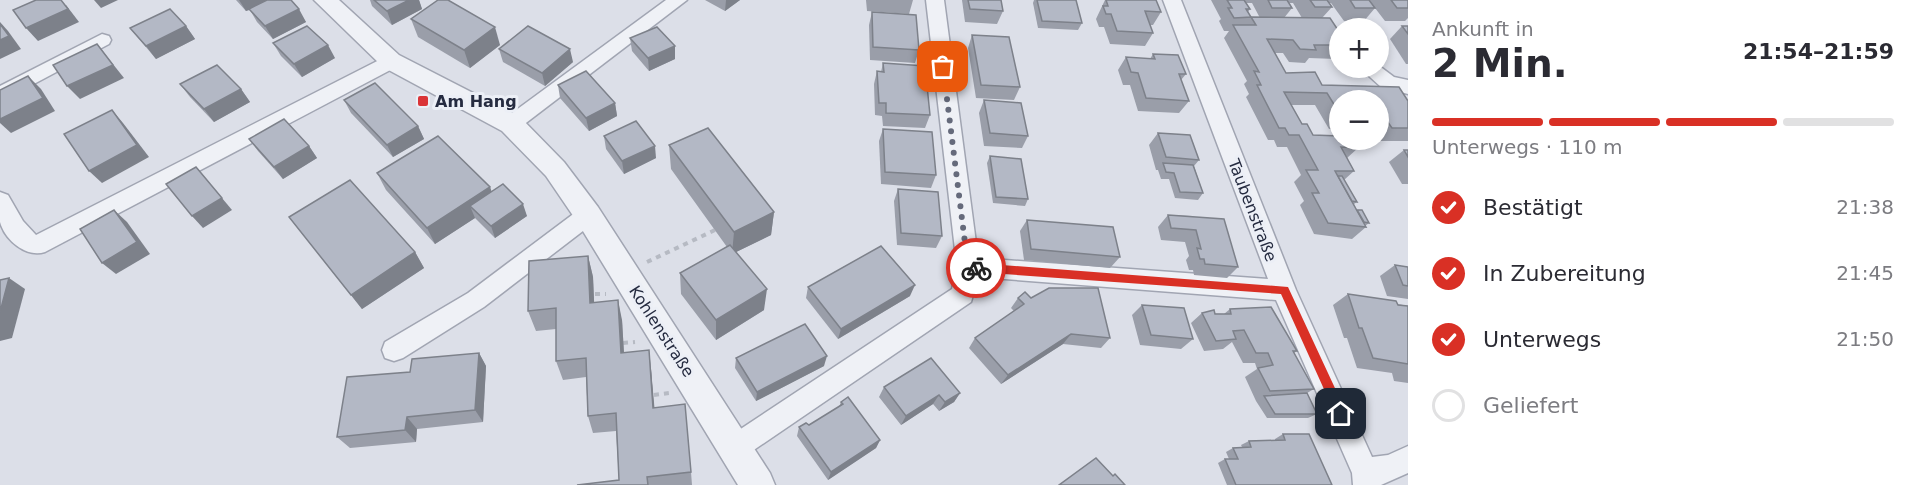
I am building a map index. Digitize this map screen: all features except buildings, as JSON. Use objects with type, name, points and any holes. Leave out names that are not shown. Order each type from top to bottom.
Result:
[{"type":"street","name":"Kohlenstraße","points":[[326,0],[391,61],[511,124],[555,169],[588,215],[758,485]]},
{"type":"street","points":[[511,124],[678,0]]},
{"type":"street","points":[[736,447],[963,295],[968,267],[935,0]]},
{"type":"street","name":"Taubenstraße","points":[[1172,0],[1284,290],[1366,478]]},
{"type":"street","points":[[0,95],[102,40]]},
{"type":"street","points":[[0,201],[26,243],[36,245],[391,61]]},
{"type":"street","points":[[1383,78],[1388,82],[1408,87]]},
{"type":"street","points":[[394,350],[476,300],[588,215]]},
{"type":"street","points":[[968,267],[1284,290]]},
{"type":"street","points":[[1366,478],[1408,459]]},
{"type":"path","points":[[624,272],[715,230]]},
{"type":"way so far","points":[[943,67],[968,267],[976,268]]},
{"type":"place","name":"Am Hang","points":[[423,101]]},
{"type":"route","points":[[976,268],[1284,290],[1341,414]]}]
